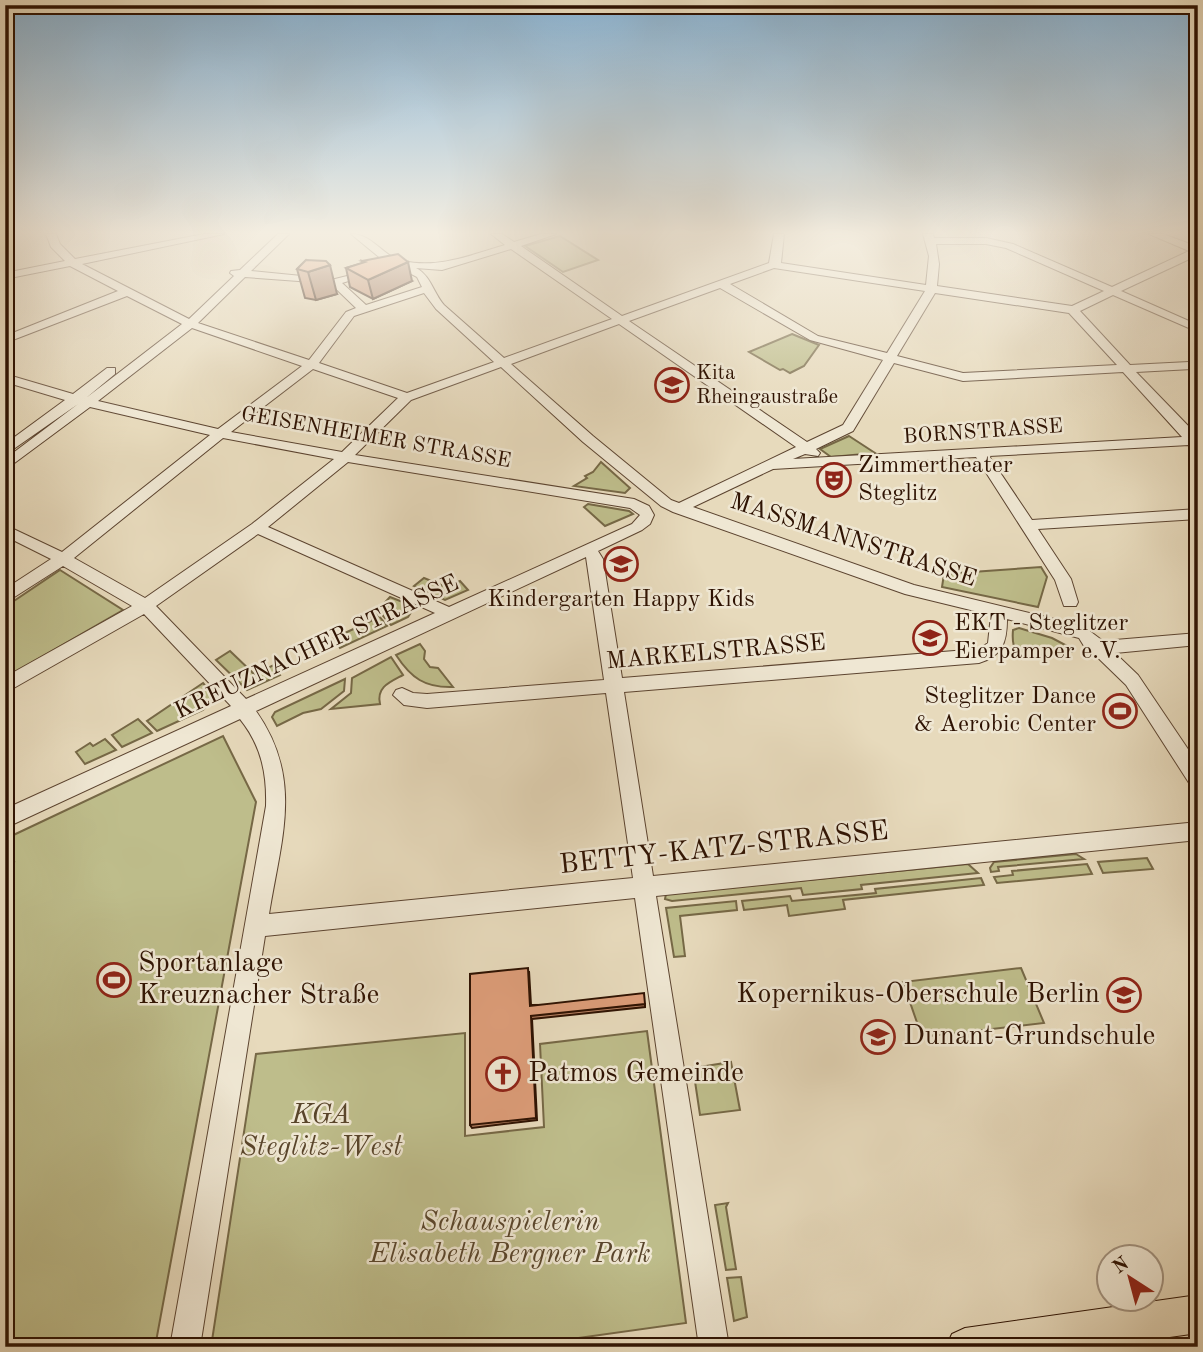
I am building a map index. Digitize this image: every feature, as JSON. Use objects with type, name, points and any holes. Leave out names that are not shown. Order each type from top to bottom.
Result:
[{"type":"main road","points":[[965,1347],[1198,1314]]},
{"type":"street","points":[[5,340],[112,297]]},
{"type":"street","points":[[135,297],[184,322],[407,397]]},
{"type":"street","points":[[5,451],[184,322],[206,297]]},
{"type":"street","points":[[5,466],[89,404],[215,297]]},
{"type":"street","points":[[351,297],[364,309]]},
{"type":"street","points":[[5,597],[64,558],[222,432],[312,365],[350,314],[400,297]]},
{"type":"street","name":"MASSMANNSTRASSE","points":[[433,297],[440,307],[647,490],[678,509],[911,590],[1056,626],[1078,642],[1099,648]]},
{"type":"street","points":[[587,297],[826,463]]},
{"type":"street","points":[[5,687],[145,606],[257,528],[345,457],[407,397],[686,297]]},
{"type":"street","points":[[744,297],[814,338],[963,377],[1192,365],[1198,361]]},
{"type":"street","points":[[678,509],[849,427],[926,297]]},
{"type":"street","points":[[981,297],[1073,310],[1100,297]]},
{"type":"street","points":[[1127,297],[1198,329]]},
{"type":"street","points":[[1073,310],[1196,442]]},
{"type":"street","points":[[5,378],[74,400]]},
{"type":"street","name":"GEISENHEIMER STRASSE","points":[[74,400],[345,457],[634,504],[645,510],[646,519]]},
{"type":"street","name":"BORNSTRASSE","points":[[771,465],[1196,442]]},
{"type":"street","points":[[981,454],[1063,579],[1070,602]]},
{"type":"street","points":[[1029,526],[1198,514]]},
{"type":"street","name":"KREUZNACHER STRASSE","points":[[5,819],[589,550],[637,527],[646,519]]},
{"type":"street","points":[[257,528],[441,609],[446,615]]},
{"type":"street","points":[[5,530],[64,558],[145,606],[245,708],[272,755],[277,785],[185,1347]]},
{"type":"street","points":[[589,550],[596,559],[715,1347]]},
{"type":"street","name":"MARKELSTRASSE","points":[[402,695],[427,701],[983,656],[993,652],[997,646],[999,612]]},
{"type":"street","points":[[1099,648],[1198,639]]},
{"type":"street","points":[[1099,648],[1132,680],[1198,780]]},
{"type":"street","name":"BETTY-KATZ-STRASSE","points":[[256,926],[1198,831]]},
{"type":"green space","points":[[792,334],[819,345],[804,366],[790,373],[749,352]]},
{"type":"green space","points":[[849,436],[875,453],[831,457],[820,449]]},
{"type":"green space","points":[[601,462],[630,488],[625,493],[574,486],[587,478],[585,476],[593,472]]},
{"type":"green space","points":[[588,504],[633,514],[605,526],[584,507]]},
{"type":"green space","points":[[1041,567],[1047,577],[1038,607],[942,587],[944,574]]},
{"type":"green space","points":[[60,570],[123,610],[5,678],[5,607]]},
{"type":"green space","points":[[424,578],[446,587],[460,581],[468,590],[445,600],[414,586]]},
{"type":"green space","points":[[390,597],[408,604],[412,611],[408,617],[391,625],[378,610]]},
{"type":"green space","points":[[375,611],[387,626],[340,648],[334,638],[373,620],[369,614]]},
{"type":"green space","points":[[1019,628],[1052,638],[1071,648],[1072,652],[1021,658],[1013,638],[1013,630]]},
{"type":"green space","points":[[420,644],[425,651],[424,659],[430,667],[438,668],[453,687],[434,686],[420,680],[407,670],[396,655]]},
{"type":"green space","points":[[230,651],[254,674],[274,665],[280,675],[247,690],[216,660]]},
{"type":"green space","points":[[391,657],[403,675],[382,689],[380,704],[331,709],[351,693],[352,678]]},
{"type":"green space","points":[[345,679],[344,691],[321,709],[303,713],[277,726],[272,717],[275,712]]},
{"type":"green space","points":[[203,683],[213,695],[211,702],[203,710],[157,731],[147,721]]},
{"type":"green space","points":[[138,719],[152,733],[122,747],[112,735]]},
{"type":"green space","name":"Sportanlage Kreuznacher Straße","points":[[223,736],[256,802],[155,1347],[5,1347],[5,839]]},
{"type":"green space","points":[[105,739],[116,750],[85,764],[76,752],[90,743],[93,746]]},
{"type":"green space","points":[[1076,854],[1084,859],[998,867],[999,871],[991,872],[990,868],[994,862]]},
{"type":"green space","points":[[1147,858],[1153,869],[1103,873],[1098,862]]},
{"type":"green space","points":[[968,864],[978,873],[861,885],[862,889],[803,895],[801,888],[672,901],[665,899],[666,894]]},
{"type":"green space","points":[[1087,864],[1092,874],[997,883],[994,877],[1013,875],[1012,871]]},
{"type":"green space","points":[[981,878],[984,885],[843,900],[845,909],[789,916],[787,905],[744,910],[742,901],[790,896],[792,901],[876,893],[875,889]]},
{"type":"green space","points":[[736,901],[737,910],[680,916],[685,956],[674,957],[666,908]]},
{"type":"green space","points":[[1021,968],[1044,1023],[922,1037],[903,982]]},
{"type":"green space","name":"Schauspielerin Elisabeth Bergner Park","points":[[647,1031],[686,1323],[514,1347],[211,1347],[256,1054],[465,1033],[465,1136],[544,1127],[540,1044]]},
{"type":"green space","points":[[731,1062],[740,1110],[700,1115],[693,1068]]},
{"type":"green space","points":[[728,1203],[726,1207],[736,1269],[726,1270],[715,1205]]},
{"type":"green space","points":[[741,1277],[747,1317],[734,1321],[727,1278]]},
{"type":"building","name":"Patmos Gemeinde","points":[[528,968],[530,1006],[644,993],[645,1004],[531,1016],[536,1118],[470,1125],[470,974]]},
{"type":"place","name":"Kita Rheingaustraße","points":[[672,385]]},
{"type":"place","name":"Zimmertheater Steglitz","points":[[834,480]]},
{"type":"place","name":"Kindergarten Happy Kids","points":[[621,564]]},
{"type":"place","name":"EKT - Steglitzer Eierpamper e.V.","points":[[930,638]]},
{"type":"place","name":"Steglitzer Dance & Aerobic Center","points":[[1120,711]]},
{"type":"place","name":"Sportanlage Kreuznacher Straße","points":[[114,980]]},
{"type":"place","name":"Kopernikus-Oberschule Berlin","points":[[1124,995]]},
{"type":"place","name":"Dunant-Grundschule","points":[[878,1037]]},
{"type":"place","name":"Patmos Gemeinde","points":[[503,1074]]},
{"type":"park label","name":"KGA Steglitz-West","points":[[321,1132]]}]
